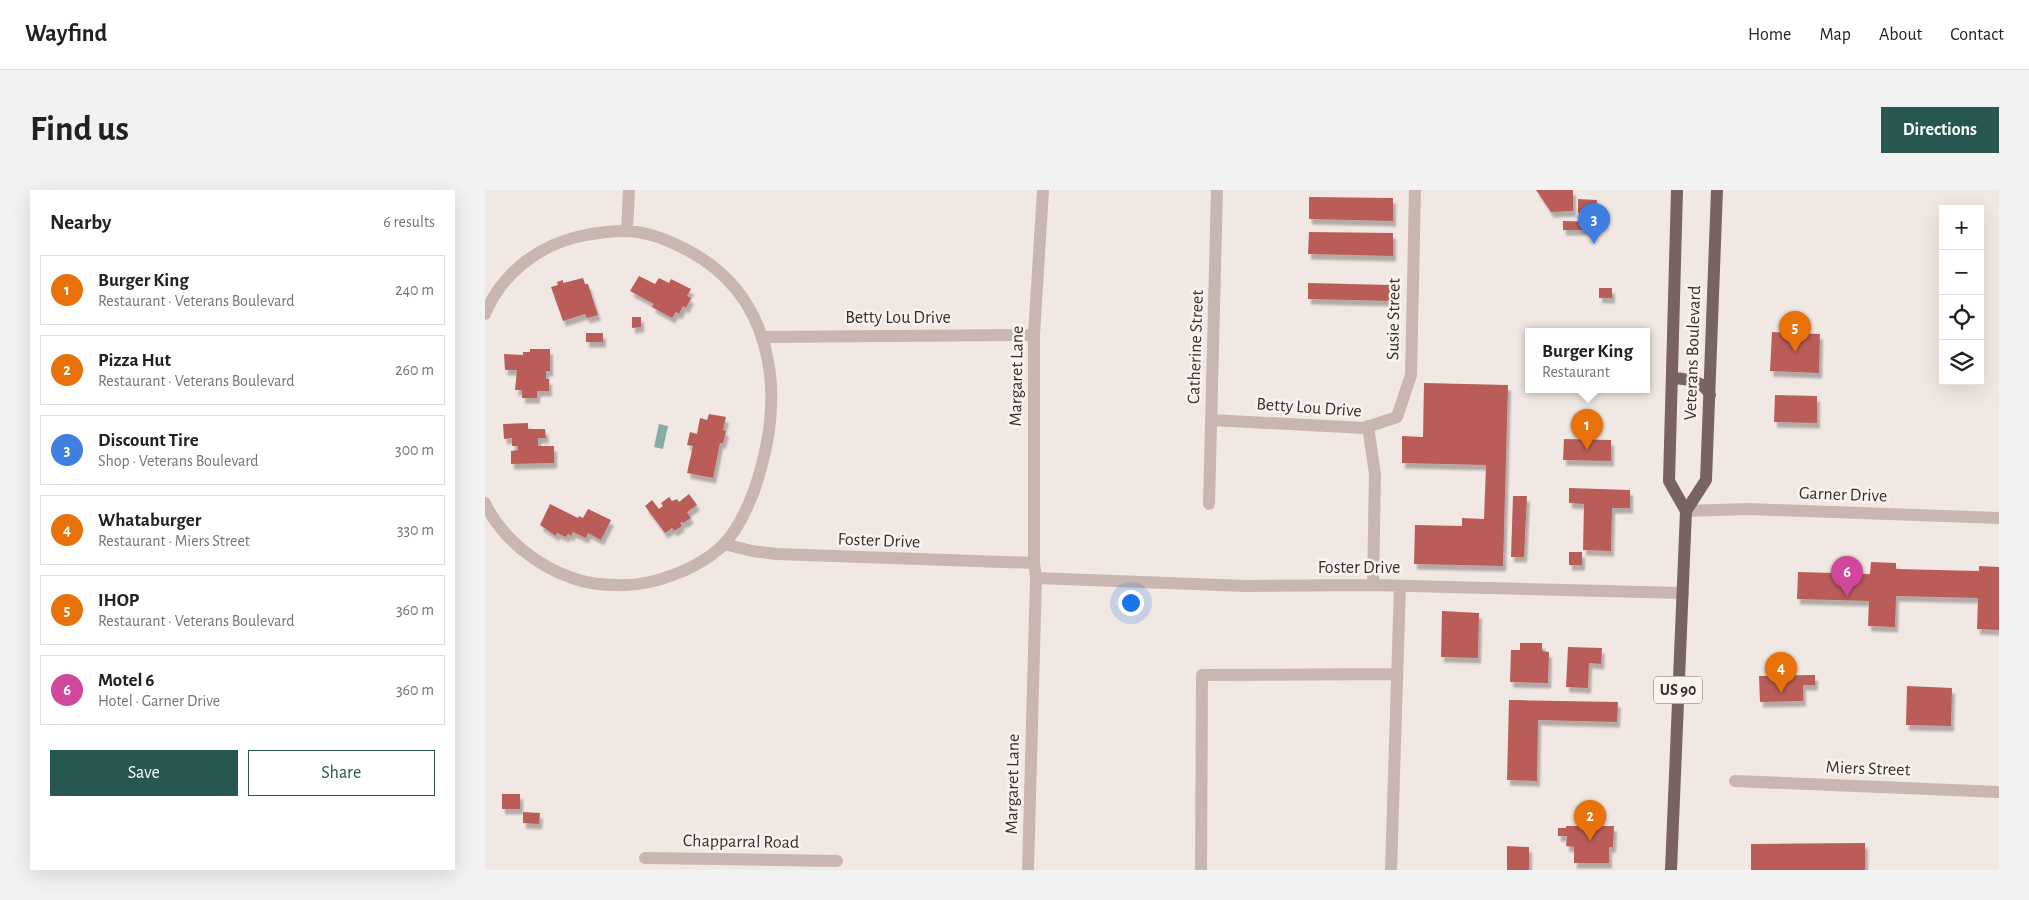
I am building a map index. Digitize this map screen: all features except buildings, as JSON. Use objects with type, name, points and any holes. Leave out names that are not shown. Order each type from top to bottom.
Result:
[{"type":"main road","name":"Veterans Boulevard","points":[[1677,190],[1669,481],[1686,510],[1707,480],[1717,190]]},
{"type":"main road","points":[[1672,378],[1698,383],[1706,388],[1709,395]]},
{"type":"main road","name":"US 90","points":[[1671,870],[1686,510]]},
{"type":"street","points":[[627,230],[629,190]]},
{"type":"street","name":"Margaret Lane","points":[[1028,870],[1036,578],[1034,563],[1034,335],[1043,190]]},
{"type":"street","name":"Catherine Street","points":[[1209,504],[1217,190]]},
{"type":"street","name":"Susie Street","points":[[1368,426],[1397,417],[1411,375],[1415,190]]},
{"type":"street","points":[[485,314],[503,284],[516,269],[546,248],[567,239],[598,233],[627,230],[643,232],[670,241],[696,254],[715,268],[729,282],[745,303],[763,337],[769,358],[773,397],[768,442],[756,488],[741,518],[724,544],[694,567],[646,582],[618,586],[575,580],[541,563],[513,542],[490,514],[485,503]]},
{"type":"street","name":"Betty Lou Drive","points":[[763,337],[1034,335]]},
{"type":"street","name":"Betty Lou Drive","points":[[1211,420],[1363,428],[1368,426],[1375,474],[1373,585]]},
{"type":"street","name":"Garner Drive","points":[[1686,510],[1748,509],[1999,518]]},
{"type":"street","name":"Foster Drive","points":[[724,544],[752,551],[777,554],[1034,563]]},
{"type":"street","name":"Foster Drive","points":[[1036,578],[1246,586],[1373,585],[1683,593]]},
{"type":"street","points":[[1391,870],[1400,586]]},
{"type":"street","points":[[1201,870],[1202,675],[1397,674]]},
{"type":"street","name":"Miers Street","points":[[1735,781],[1999,792]]},
{"type":"street","name":"Chapparral Road","points":[[645,858],[837,861]]},
{"type":"water","points":[[659,424],[668,426],[663,449],[654,447]]},
{"type":"place","name":"Discount Tire","points":[[1594,244]]},
{"type":"place","name":"IHOP","points":[[1795,352]]},
{"type":"place","name":"Burger King","points":[[1587,450]]},
{"type":"place","name":"Motel 6","points":[[1847,597]]},
{"type":"place","name":"Whataburger","points":[[1781,693]]},
{"type":"place","name":"Pizza Hut","points":[[1590,841]]}]
